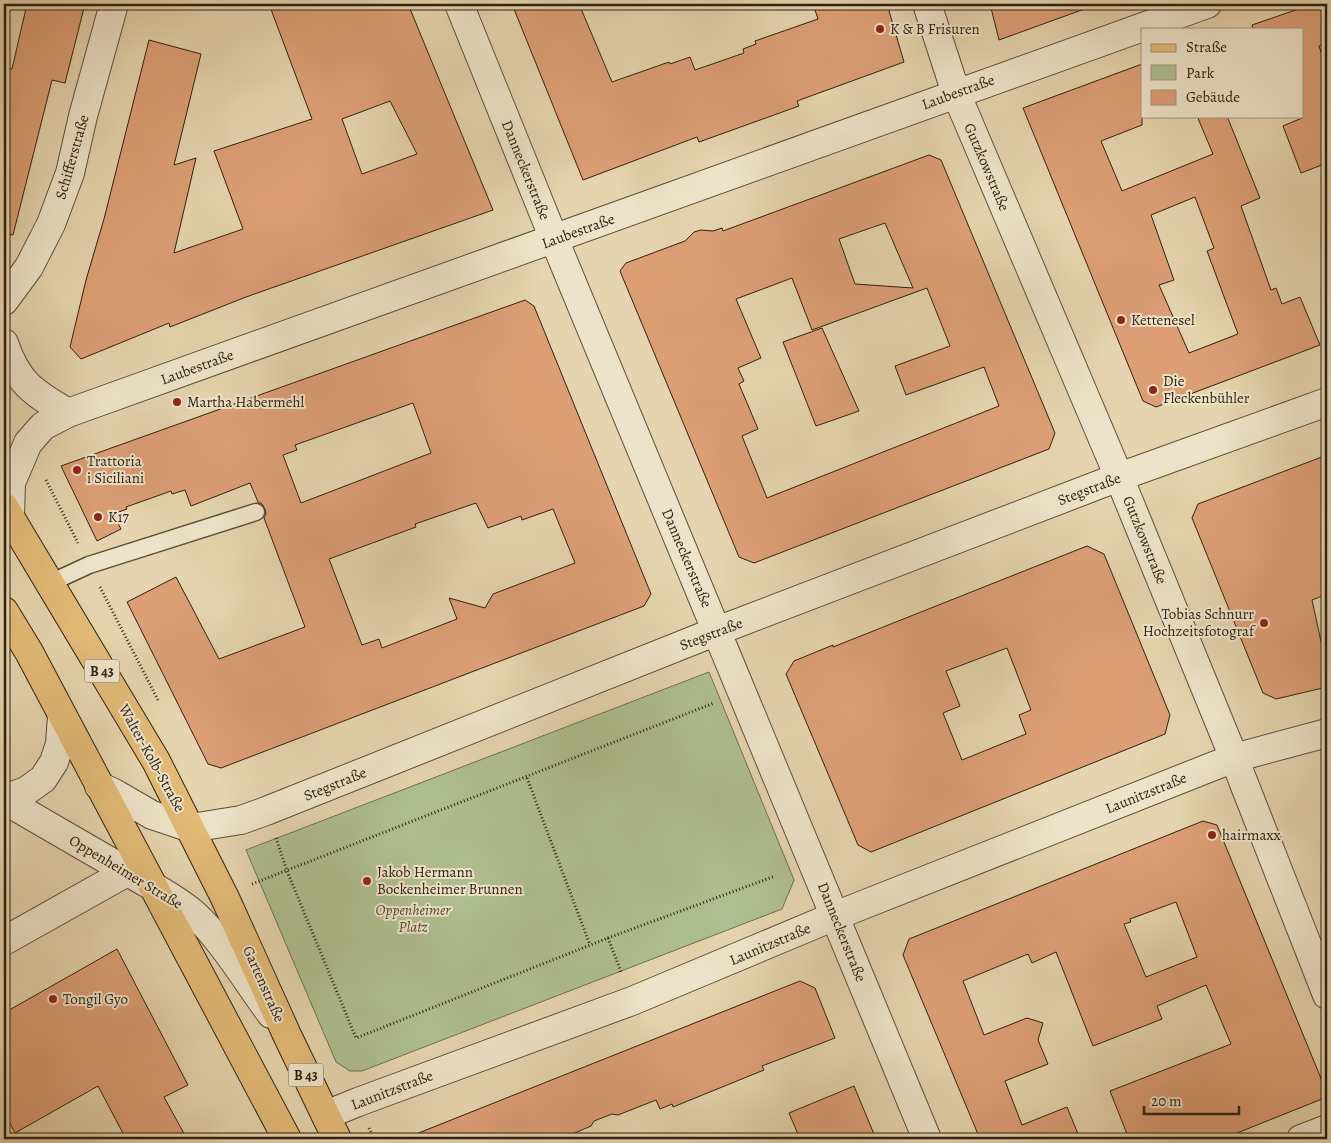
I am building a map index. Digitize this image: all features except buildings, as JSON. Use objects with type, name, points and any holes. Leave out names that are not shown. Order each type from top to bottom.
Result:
[{"type":"main road","name":"Walter-Kolb-Straße","points":[[7,512],[156,761],[190,828]]},
{"type":"main road","points":[[4,611],[28,652],[99,786],[138,878],[287,1139]]},
{"type":"main road","name":"Gartenstraße","points":[[190,828],[226,898],[287,1035],[337,1139]]},
{"type":"street","name":"Schifferstraße","points":[[4,302],[29,267],[51,224],[70,173],[83,116],[114,4]]},
{"type":"street","name":"Danneckerstraße","points":[[459,4],[554,239],[928,1139]]},
{"type":"street","name":"Gutzkowstraße","points":[[926,4],[956,93],[1120,477],[1234,758],[1327,995]]},
{"type":"street","name":"Laubestraße","points":[[7,512],[11,483],[28,443],[43,426],[68,414],[1207,4]]},
{"type":"street","points":[[4,343],[10,364],[23,381],[46,400],[68,414]]},
{"type":"street","name":"Stegstraße","points":[[99,786],[152,815],[190,828],[241,820],[717,631],[1120,477],[1327,402]]},
{"type":"street","name":"Oppenheimer Straße","points":[[4,799],[26,791],[43,780],[54,762],[60,744],[62,716]]},
{"type":"street","name":"Launitzstraße","points":[[326,1115],[632,1001],[835,916],[1234,758],[1327,733]]},
{"type":"street","name":"Oppenheimer Straße","points":[[4,799],[173,898],[195,915],[220,944],[287,1035]]},
{"type":"street","points":[[4,941],[138,878]]},
{"type":"street","points":[[1301,1139],[1327,1129]]},
{"type":"lane","points":[[50,584],[89,565],[256,512]]},
{"type":"path","points":[[250,885],[527,778],[742,691]]},
{"type":"path","points":[[527,778],[590,945]]},
{"type":"path","points":[[266,811],[287,870],[356,1038],[608,938],[775,876]]},
{"type":"path","points":[[608,938],[632,1001]]},
{"type":"green space","name":"Oppenheimer Platz","points":[[709,672],[794,880],[782,909],[362,1071],[350,1071],[336,1062],[246,850]]},
{"type":"place","name":"K & B Frisuren","points":[[880,29]]},
{"type":"place","name":"Kettenesel","points":[[1121,320]]},
{"type":"place","name":"Die Fleckenbühler","points":[[1153,390]]},
{"type":"place","name":"Martha Habermehl","points":[[177,402]]},
{"type":"place","name":"Trattoria i Siciliani","points":[[77,470]]},
{"type":"place","name":"K17","points":[[98,517]]},
{"type":"place","name":"Tobias Schnurr Hochzeitsfotograf","points":[[1264,623]]},
{"type":"place","name":"hairmaxx","points":[[1212,835]]},
{"type":"place","name":"Jakob Hermann Bockenheimer Brunnen","points":[[367,881]]},
{"type":"place","name":"Tongil Gyo","points":[[53,999]]}]
